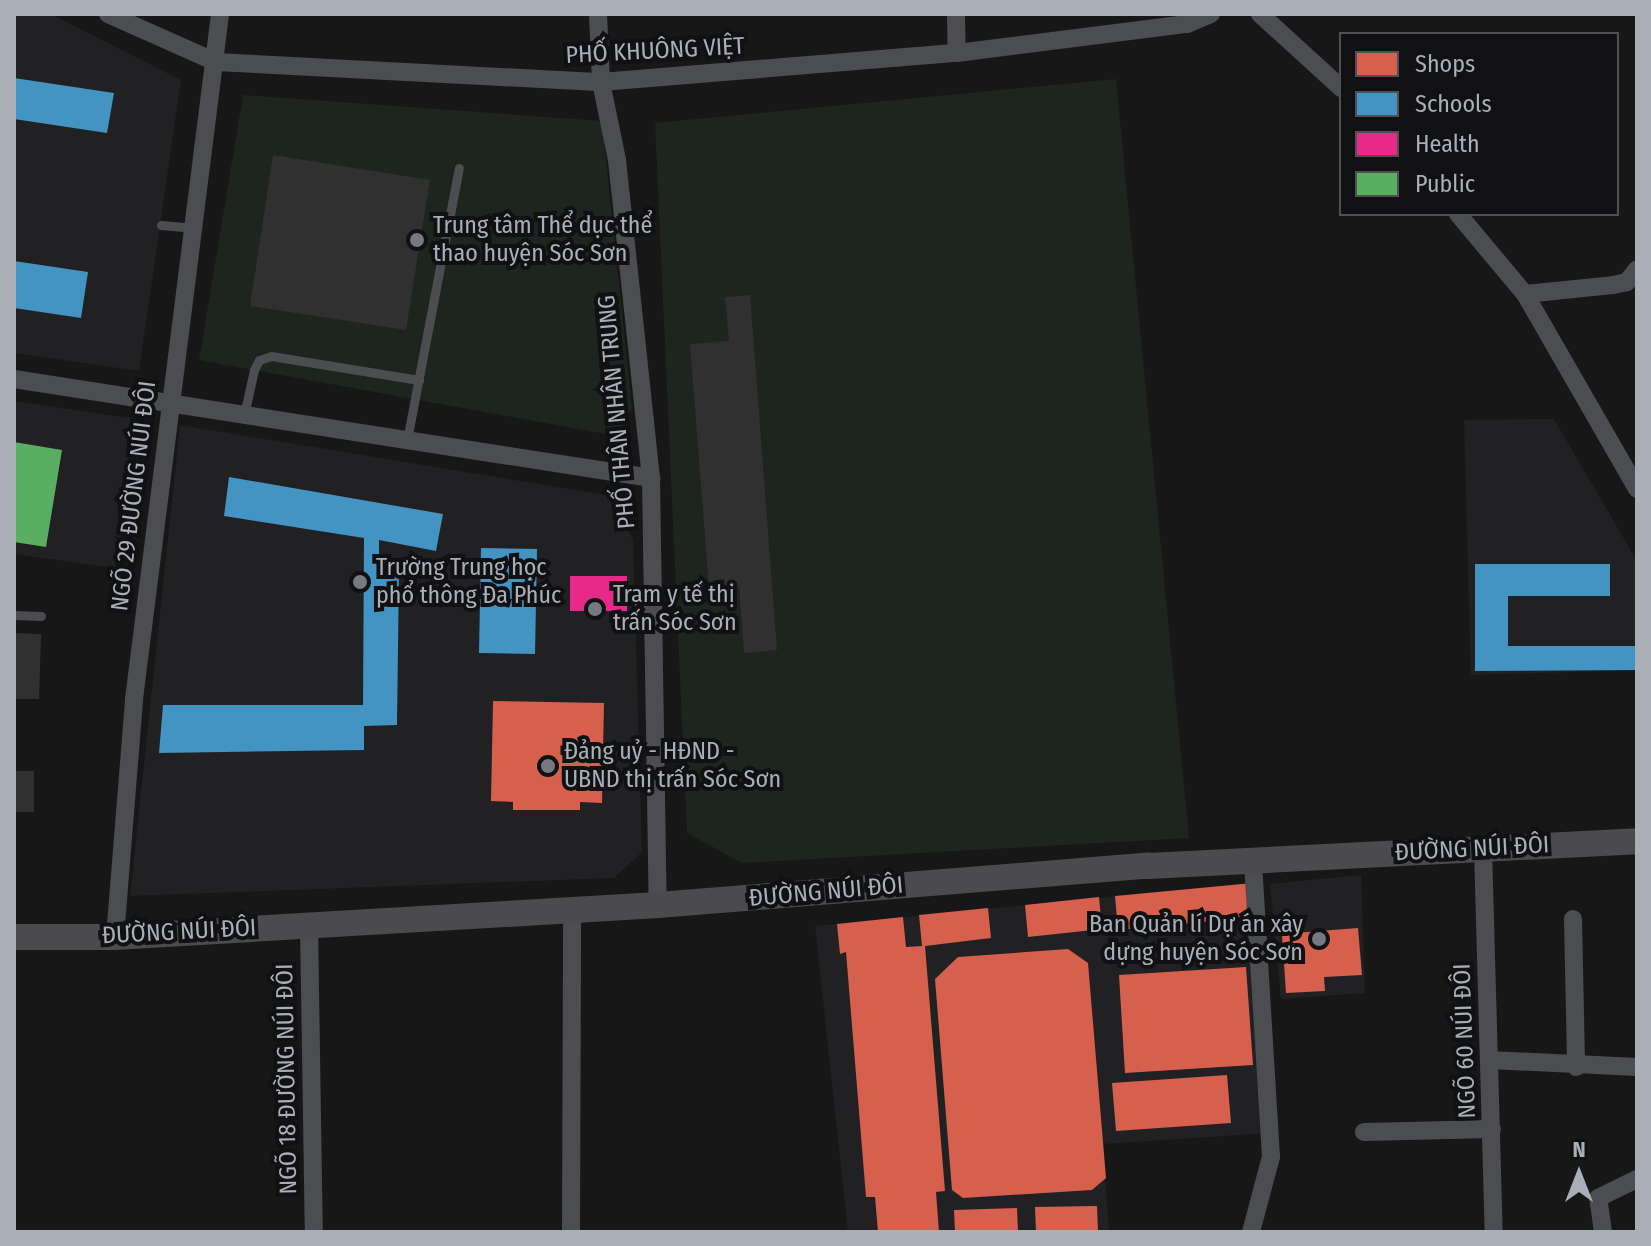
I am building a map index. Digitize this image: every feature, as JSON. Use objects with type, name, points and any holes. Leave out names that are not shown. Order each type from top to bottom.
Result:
[{"type":"main road","name":"ĐƯỜNG NÚI ĐÔI","points":[[14,937],[115,937],[309,926],[658,905],[1253,861],[1637,841]]},
{"type":"street","name":"PHỐ KHUÔNG VIỆT","points":[[108,14],[216,62],[601,82],[957,53],[1187,24],[1211,14]]},
{"type":"street","name":"NGÕ 29 ĐƯỜNG NÚI ĐÔI","points":[[115,937],[134,699],[168,403],[220,14]]},
{"type":"street","name":"PHỐ THÂN NHÂN TRUNG","points":[[598,14],[601,82],[617,160],[651,478],[658,905]]},
{"type":"street","points":[[956,14],[957,53]]},
{"type":"street","points":[[1260,14],[1339,86]]},
{"type":"street","points":[[1460,216],[1525,294],[1637,489]]},
{"type":"street","points":[[1525,294],[1627,282],[1637,269]]},
{"type":"street","points":[[14,379],[651,478]]},
{"type":"street","name":"NGÕ 60 NÚI ĐÔI","points":[[1483,849],[1494,1232]]},
{"type":"street","points":[[1251,1232],[1271,1157],[1253,861]]},
{"type":"street","points":[[571,1232],[572,910]]},
{"type":"street","points":[[1573,919],[1576,1067]]},
{"type":"street","name":"NGÕ 18 ĐƯỜNG NÚI ĐÔI","points":[[309,926],[314,1232]]},
{"type":"street","points":[[1490,1060],[1576,1067],[1637,1067]]},
{"type":"street","points":[[1364,1132],[1492,1129]]},
{"type":"street","points":[[1603,1232],[1598,1198],[1637,1179]]},
{"type":"lane","points":[[407,440],[459,168]]},
{"type":"lane","points":[[161,225],[193,228]]},
{"type":"lane","points":[[244,415],[254,370],[259,360],[271,356],[419,380]]},
{"type":"lane","points":[[14,615],[41,616]]},
{"type":"shaded area","points":[[14,14],[51,14],[181,80],[139,371],[14,353]]},
{"type":"shaded area","points":[[1116,79],[1189,838],[742,863],[687,833],[655,123]]},
{"type":"shaded area","name":"Trung tâm Thể dục thể thao huyện Sóc Sơn","points":[[243,95],[602,121],[632,408],[616,436],[199,360]]},
{"type":"shaded area","points":[[14,401],[136,419],[115,568],[14,554]]},
{"type":"shaded area","points":[[1554,419],[1637,561],[1637,670],[1471,675],[1464,420]]},
{"type":"shaded area","name":"Trường Trung học phổ thông Đa Phúc","points":[[180,425],[606,495],[621,512],[633,540],[642,852],[614,878],[130,896]]},
{"type":"shaded area","name":"Ban Quản lí Dự án xây dựng huyện Sóc Sơn","points":[[1361,875],[1365,993],[1281,999],[1270,884]]},
{"type":"shaded area","points":[[1253,883],[1269,1133],[1103,1144],[1109,1232],[848,1232],[815,926]]},
{"type":"building: Shops","points":[[493,701],[604,703],[602,803],[580,802],[580,810],[513,810],[513,802],[491,801]]},
{"type":"building: Shops","points":[[1253,883],[1256,917],[1118,930],[1115,896]]},
{"type":"building: Shops","points":[[1099,897],[1102,929],[1028,937],[1025,905]]},
{"type":"building: Shops","points":[[988,908],[991,938],[925,946],[945,1191],[936,1192],[939,1232],[878,1232],[875,1197],[866,1197],[846,952],[840,954],[837,924],[903,917],[906,947],[922,946],[919,915]]},
{"type":"building: Shops","points":[[1358,928],[1362,975],[1324,977],[1325,991],[1286,993],[1282,934]]},
{"type":"building: Shops","points":[[1068,949],[1088,963],[1106,1178],[1092,1190],[963,1198],[952,1190],[935,979],[958,957]]},
{"type":"building: Shops","points":[[1246,967],[1253,1065],[1125,1073],[1119,975]]},
{"type":"building: Shops","points":[[1227,1075],[1231,1123],[1116,1131],[1112,1083]]},
{"type":"building: Shops","points":[[1097,1206],[1098,1232],[1036,1232],[1035,1207]]},
{"type":"building: Shops","points":[[1017,1208],[1018,1232],[955,1232],[954,1210]]},
{"type":"building: Schools","points":[[14,78],[114,93],[107,133],[14,119]]},
{"type":"building: Schools","points":[[14,261],[88,272],[81,318],[14,308]]},
{"type":"building: Schools","points":[[229,477],[443,514],[436,551],[379,540],[379,567],[399,569],[397,725],[364,726],[364,750],[159,753],[163,705],[363,705],[364,538],[224,516]]},
{"type":"building: Schools","points":[[481,548],[537,549],[535,654],[479,653]]},
{"type":"building: Schools","points":[[1475,564],[1610,564],[1610,596],[1508,596],[1508,646],[1637,646],[1637,670],[1475,671]]},
{"type":"building: Health","points":[[570,576],[627,576],[627,611],[570,611]]},
{"type":"building: Public","points":[[14,442],[62,450],[46,547],[14,542]]},
{"type":"building: Other","points":[[273,155],[430,180],[406,330],[250,306]]},
{"type":"building: Other","points":[[750,295],[777,650],[744,653],[739,586],[709,588],[690,344],[729,341],[725,297]]},
{"type":"building: Other","points":[[14,633],[41,634],[39,699],[14,699]]},
{"type":"building: Other","points":[[14,771],[34,771],[34,812],[14,812]]},
{"type":"place","name":"Trung tâm Thể dục thể thao huyện Sóc Sơn","points":[[417,240]]},
{"type":"place","name":"Trường Trung học phổ thông Đa Phúc","points":[[360,582]]},
{"type":"place","name":"Trạm y tế thị trấn Sóc Sơn","points":[[595,609]]},
{"type":"place","name":"Đảng uỷ - HĐND - UBND thị trấn Sóc Sơn","points":[[548,766]]},
{"type":"place","name":"Ban Quản lí Dự án xây dựng huyện Sóc Sơn","points":[[1319,939]]}]
